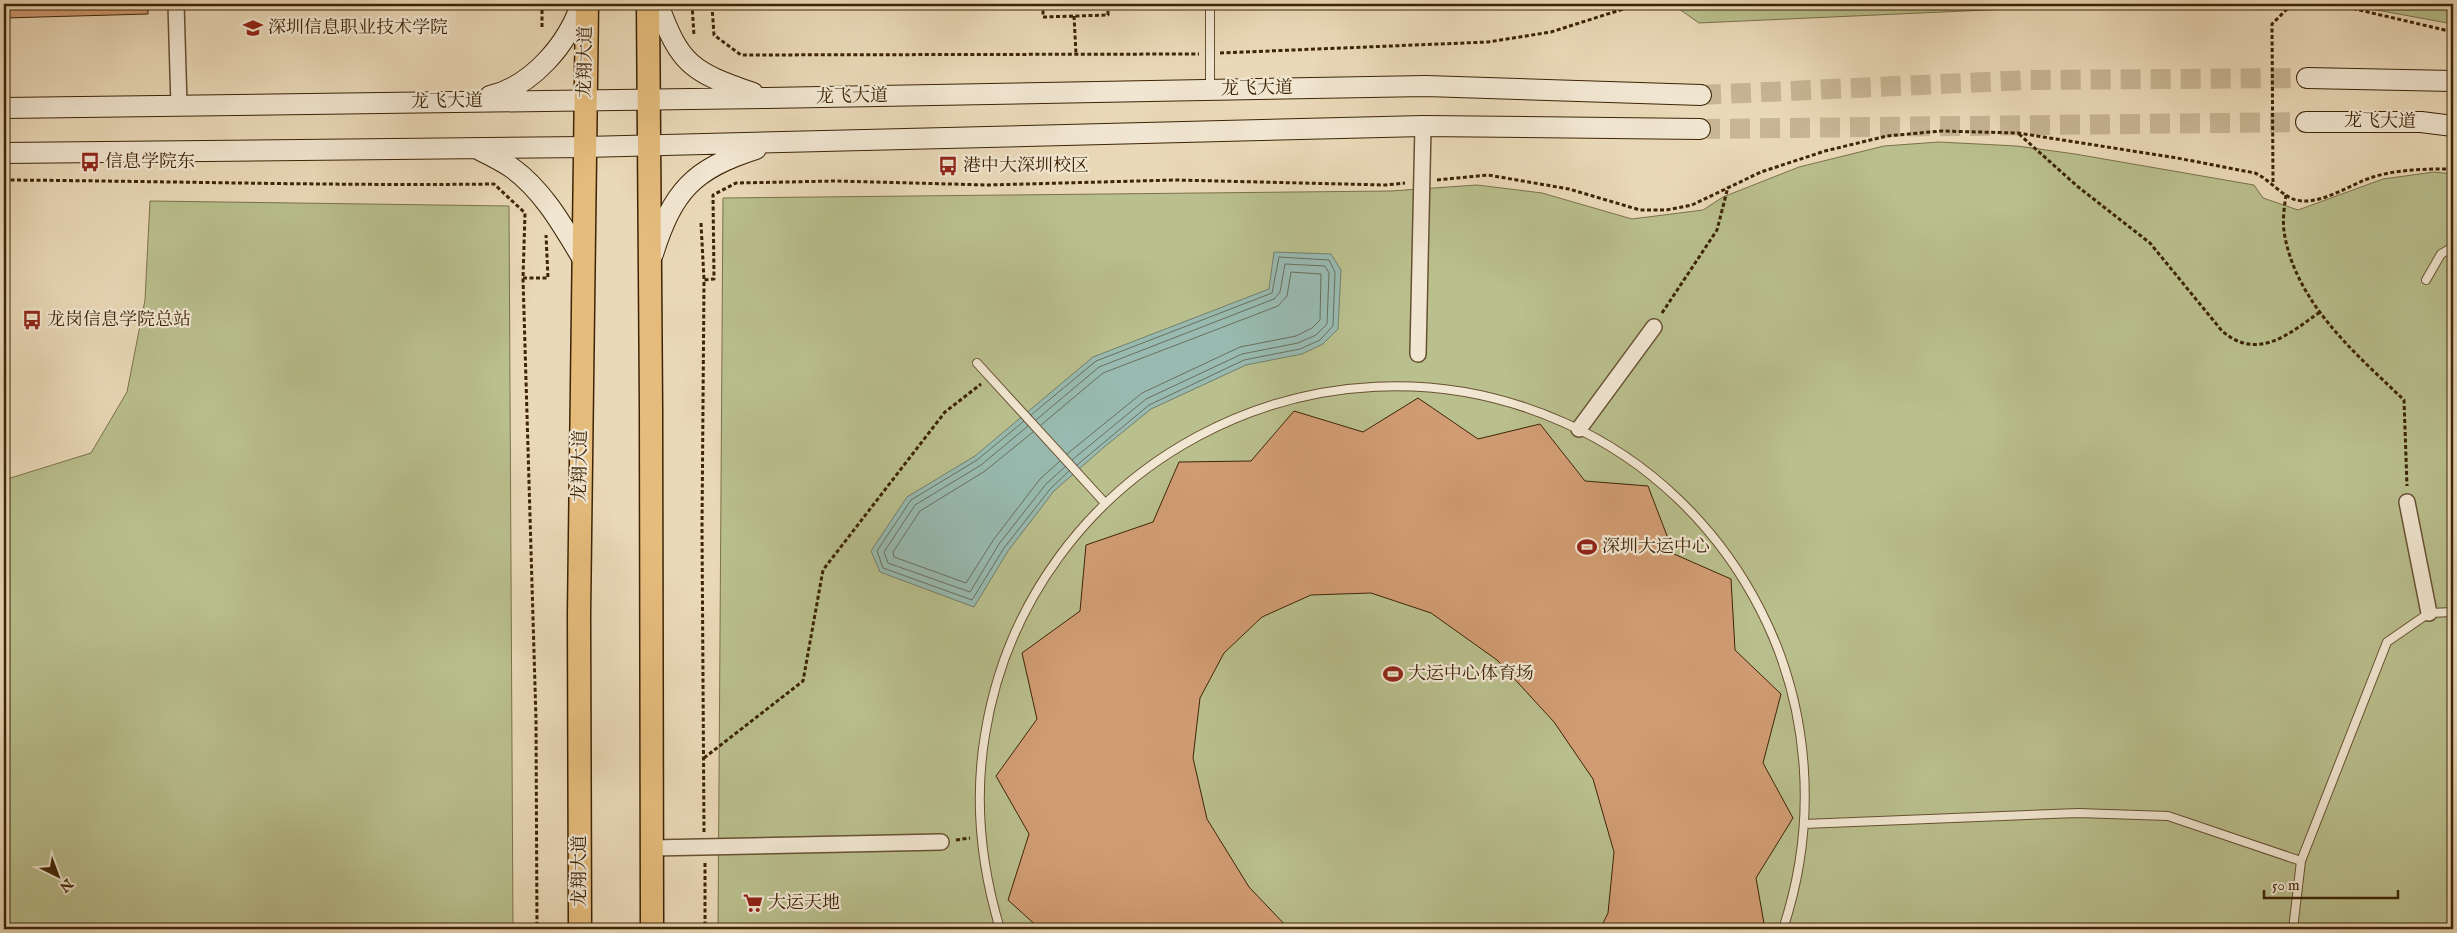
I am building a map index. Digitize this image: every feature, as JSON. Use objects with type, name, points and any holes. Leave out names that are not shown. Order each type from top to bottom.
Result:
[{"type":"main road","points":[[464,102],[501,94],[521,83],[543,64],[564,40],[581,4]]},
{"type":"main road","name":"龙翔大道","points":[[580,929],[580,614],[587,4]]},
{"type":"main road","points":[[648,4],[652,929]]},
{"type":"main road","points":[[658,4],[670,38],[684,57],[700,72],[723,83],[766,98]]},
{"type":"main road","points":[[2307,78],[2453,80]]},
{"type":"main road","name":"龙飞大道","points":[[4,108],[648,98],[766,98],[1426,86],[1701,95]]},
{"type":"main road","name":"龙飞大道","points":[[2306,122],[2421,122],[2453,126]]},
{"type":"main road","points":[[4,152],[585,147],[1423,126],[1700,129]]},
{"type":"main road","points":[[650,265],[661,228],[674,201],[692,182],[715,165],[777,142]]},
{"type":"main road","points":[[476,148],[513,168],[535,190],[559,220],[584,261]]},
{"type":"street","points":[[176,4],[179,106]]},
{"type":"street","points":[[1418,354],[1423,126]]},
{"type":"street","points":[[1579,429],[1654,326]]},
{"type":"street","points":[[2407,502],[2429,613]]},
{"type":"street","points":[[652,848],[941,842]]},
{"type":"lane","points":[[1210,4],[1210,90]]},
{"type":"lane","points":[[2426,280],[2442,254],[2453,247]]},
{"type":"lane","points":[[977,363],[1105,504]]},
{"type":"lane","points":[[1000,929],[985,870],[981,836],[980,786],[984,736],[1003,664],[1026,610],[1042,581],[1082,527],[1105,504],[1158,460],[1217,426],[1280,401],[1347,388],[1407,386],[1449,389],[1516,404],[1579,429],[1637,464],[1689,510],[1733,563],[1751,592],[1774,639],[1791,687],[1803,755],[1804,824],[1794,892],[1783,929]]},
{"type":"lane","points":[[2293,929],[2301,861],[2387,642],[2429,613],[2453,612]]},
{"type":"lane","points":[[1804,824],[2078,813],[2168,816],[2301,861]]},
{"type":"path","points":[[542,4],[542,27]]},
{"type":"path","points":[[1043,4],[1043,17],[1108,15],[1108,4]]},
{"type":"path","points":[[1237,52],[1488,42],[1551,32],[1639,4]]},
{"type":"path","points":[[2273,183],[2272,24],[2292,4]]},
{"type":"path","points":[[2334,4],[2453,32]]},
{"type":"path","points":[[694,39],[692,5],[712,6],[714,35],[741,55],[1191,54]]},
{"type":"path","points":[[1074,16],[1076,54]]},
{"type":"path","points":[[704,280],[714,279],[713,195],[736,183],[836,180],[988,185],[1175,180],[1386,185],[1488,175],[1569,189],[1640,210],[1666,210],[1692,205],[1728,186],[1761,172],[1816,154],[1888,136],[1941,131],[2018,133],[2235,169],[2255,173],[2273,183],[2286,195],[2295,200],[2309,201],[2374,177],[2400,171],[2453,169]]},
{"type":"path","points":[[2018,133],[2077,186],[2150,244],[2222,331],[2230,338],[2258,346],[2283,338],[2320,312]]},
{"type":"path","points":[[4,180],[214,182],[321,186],[494,184],[525,213],[523,278],[536,720],[537,929]]},
{"type":"path","points":[[1654,326],[1717,230],[1728,186]]},
{"type":"path","points":[[2286,195],[2283,218],[2285,237],[2293,264],[2320,312],[2344,343],[2404,400],[2407,502]]},
{"type":"path","points":[[702,222],[704,280],[702,518],[705,929]]},
{"type":"path","points":[[523,278],[548,278],[546,232]]},
{"type":"path","points":[[704,758],[803,681],[823,570],[945,412],[990,378]]},
{"type":"path","points":[[941,842],[981,836]]},
{"type":"green space","points":[[1672,4],[2120,4],[1699,23]]},
{"type":"green space","points":[[2344,4],[2453,4],[2453,24]]},
{"type":"green space","name":"深圳大运中心","points":[[1939,142],[2017,146],[2075,154],[2254,185],[2263,198],[2298,210],[2383,179],[2434,172],[2453,174],[2453,929],[718,929],[723,198],[1391,191],[1477,185],[1542,193],[1632,219],[1703,210],[1723,197],[1799,167],[1884,146]]},
{"type":"green space","points":[[150,201],[509,206],[513,929],[4,929],[4,480],[91,453],[127,392],[145,300]]},
{"type":"water","points":[[1274,252],[1331,254],[1341,270],[1338,329],[1323,344],[1302,354],[1246,365],[1151,409],[1054,491],[1008,551],[974,607],[880,572],[871,551],[907,497],[975,456],[1093,357],[1269,289]]},
{"type":"building","points":[[4,4],[148,4],[148,14],[4,18]]},
{"type":"building","name":"大运中心体育场","points":[[1418,398],[1478,439],[1540,424],[1585,481],[1648,486],[1674,554],[1731,579],[1735,650],[1781,694],[1763,763],[1793,818],[1756,878],[1765,929],[1600,929],[1608,913],[1614,852],[1593,779],[1554,722],[1497,660],[1431,613],[1371,593],[1311,595],[1262,617],[1224,653],[1200,698],[1193,758],[1207,819],[1249,887],[1289,929],[1040,929],[1008,900],[1029,834],[996,776],[1037,719],[1022,653],[1080,611],[1086,545],[1153,522],[1179,462],[1251,461],[1294,411],[1363,432]]},
{"type":"tunnel","points":[[1701,95],[2029,80],[2307,78]]},
{"type":"tunnel","points":[[1700,129],[2306,122]]},
{"type":"place","name":"深圳信息职业技术学院","points":[[253,28]]},
{"type":"place","name":"信息学院东","points":[[90,162]]},
{"type":"place","name":"港中大深圳校区","points":[[948,166]]},
{"type":"place","name":"龙岗信息学院总站","points":[[32,320]]},
{"type":"place","name":"深圳大运中心","points":[[1587,547]]},
{"type":"place","name":"大运中心体育场","points":[[1393,674]]},
{"type":"place","name":"大运天地","points":[[753,903]]}]
